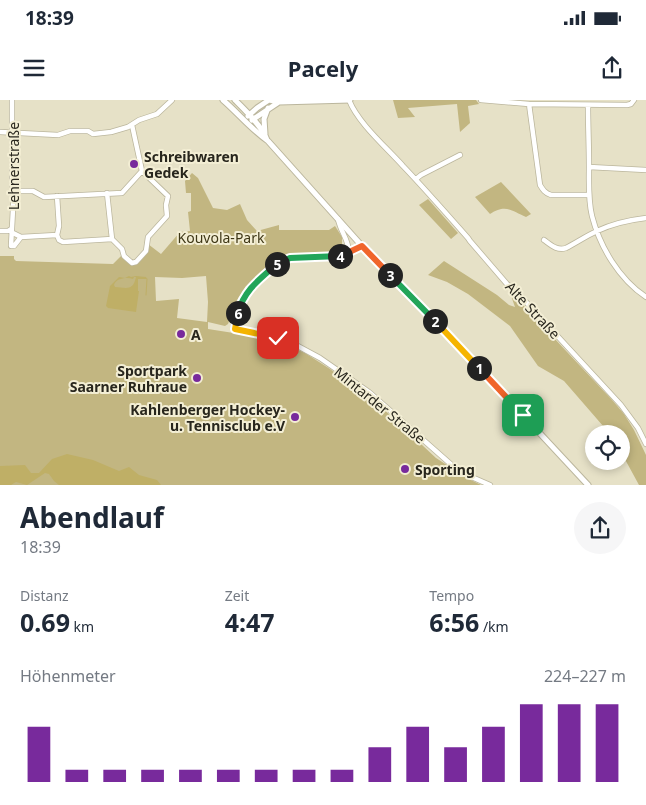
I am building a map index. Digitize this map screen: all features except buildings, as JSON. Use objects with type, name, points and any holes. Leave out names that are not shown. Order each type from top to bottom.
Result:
[{"type":"main road","points":[[223,100],[257,134],[268,141],[362,246],[588,485]]},
{"type":"main road","points":[[235,100],[265,134],[268,141]]},
{"type":"main road","name":"Alte Straße","points":[[251,117],[255,109],[269,100],[279,102],[350,100]]},
{"type":"main road","name":"Alte Straße","points":[[246,122],[251,117],[279,102]]},
{"type":"main road","points":[[265,134],[264,119],[268,108]]},
{"type":"street","name":"Lehnerstraße","points":[[11,230],[13,226],[14,191],[12,186],[12,100]]},
{"type":"street","name":"Alte Straße","points":[[350,100],[352,108],[362,121],[416,179],[507,284],[515,290],[621,405],[638,428],[646,444]]},
{"type":"street","points":[[481,100],[529,104],[588,105],[627,105],[631,104],[634,100]]},
{"type":"street","points":[[0,132],[58,135],[70,131],[88,131],[93,134],[111,132],[157,114],[169,101]]},
{"type":"street","points":[[529,104],[542,190],[551,195],[589,195]]},
{"type":"street","points":[[588,105],[589,195],[592,215],[597,231],[614,266],[634,288],[646,297]]},
{"type":"street","points":[[107,194],[112,239],[122,249],[124,256],[132,262],[136,262],[146,251],[148,237],[167,216],[168,194],[142,171],[132,124]]},
{"type":"street","points":[[416,179],[460,155]]},
{"type":"street","points":[[589,167],[646,170]]},
{"type":"street","points":[[14,191],[33,191],[44,197],[122,192],[142,171]]},
{"type":"street","points":[[57,196],[57,235],[59,240],[63,242],[112,239]]},
{"type":"street","points":[[544,240],[561,250],[597,231],[617,224],[646,218]]},
{"type":"street","points":[[338,219],[340,229],[348,242],[349,252],[362,246]]},
{"type":"street","points":[[0,231],[11,230],[21,237],[57,235]]},
{"type":"street","points":[[11,230],[11,246],[14,246],[21,237]]},
{"type":"street","name":"Mintarder Straße","points":[[349,252],[343,255],[290,258],[279,262],[255,282],[247,294],[239,308],[235,329],[278,338],[311,352],[368,392],[454,467],[490,485]]},
{"type":"green space","points":[[393,100],[476,100],[479,104],[468,106],[470,123],[460,132],[457,104],[408,108],[415,117],[398,118]]},
{"type":"green space","name":"Sportpark Saarner Ruhraue","points":[[192,173],[198,178],[213,208],[227,210],[240,204],[247,220],[257,231],[279,225],[279,230],[329,230],[335,226],[342,237],[342,253],[284,256],[249,286],[246,286],[237,300],[228,324],[225,326],[208,322],[208,329],[273,339],[305,353],[378,404],[436,458],[481,485],[0,485],[0,256],[14,256],[16,261],[113,264],[122,255],[136,264],[148,244],[161,254],[180,232],[190,231],[188,212],[191,211],[191,193],[186,193],[185,181]],"holes":[[[206,276],[207,322],[177,318],[179,299],[156,301],[155,277],[182,278]]]},
{"type":"green space","points":[[501,182],[531,214],[526,217],[512,210],[500,209],[490,214],[475,197]]},
{"type":"green space","points":[[428,199],[458,233],[451,239],[419,205]]},
{"type":"green space","points":[[444,261],[497,295],[509,305],[515,307],[509,290],[624,414],[634,430],[646,455],[646,485],[639,485],[630,468],[630,425],[602,425],[564,381],[538,366],[510,326],[468,294],[447,282],[428,275]]},
{"type":"shaded area","points":[[136,276],[146,277],[147,279],[138,279],[139,291],[136,312],[108,308],[106,306],[110,286],[119,277]],"holes":[[[136,277],[133,285],[129,288],[115,287],[114,285],[119,279],[133,279]]]},
{"type":"shaded area","points":[[67,454],[93,460],[119,471],[129,467],[139,475],[157,480],[161,485],[59,485],[49,474],[45,473],[27,485],[16,482],[11,485],[0,485],[0,466],[25,465],[31,473],[39,473],[52,459]]},
{"type":"waterway","points":[[146,295],[147,279]]},
{"type":"place","name":"Schreibwaren Gedek","points":[[134,164]]},
{"type":"place","name":"A","points":[[181,334]]},
{"type":"place","name":"Sportpark Saarner Ruhraue","points":[[197,378]]},
{"type":"place","name":"Kahlenberger Hockey- u. Tennisclub e.V","points":[[295,417]]},
{"type":"place","name":"Sporting","points":[[405,469]]},
{"type":"route","points":[[278,338],[235,329],[239,308],[255,282],[279,262],[290,258],[343,255],[362,246],[523,415]]},
{"type":"park label","name":"Kouvola-Park","points":[[221,237]]}]
